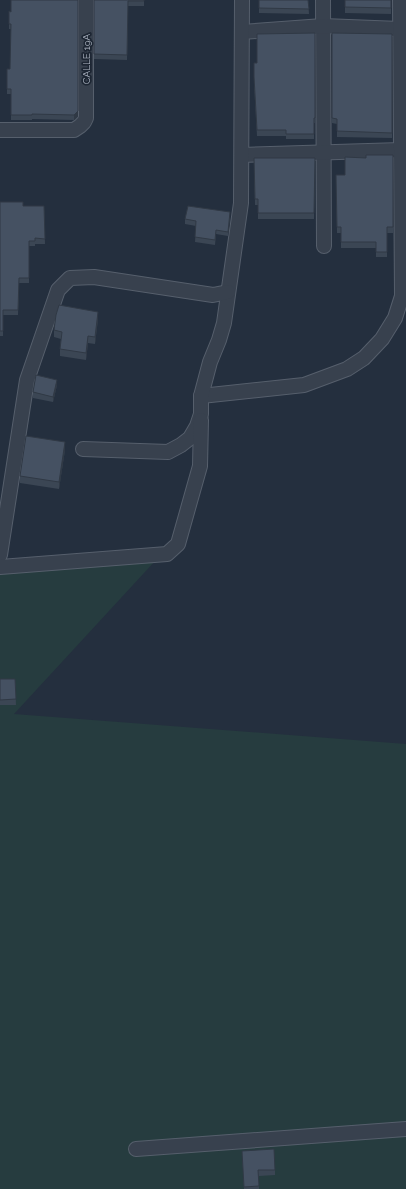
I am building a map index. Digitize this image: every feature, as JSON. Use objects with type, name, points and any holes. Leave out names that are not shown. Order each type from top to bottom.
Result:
[{"type":"street","name":"CALLE 19A","points":[[0,130],[74,130],[84,122],[86,118],[86,0]]},
{"type":"street","points":[[0,567],[167,554],[178,544],[200,466],[202,396],[210,362],[222,328],[241,203],[242,0]]},
{"type":"street","points":[[323,0],[324,246]]},
{"type":"street","points":[[202,396],[304,385],[347,368],[364,358],[382,339],[395,318],[402,296],[400,0]]},
{"type":"street","points":[[242,32],[323,26],[400,29]]},
{"type":"street","points":[[242,155],[401,150]]},
{"type":"street","points":[[0,555],[27,380],[58,290],[70,278],[94,277],[213,294],[228,292]]},
{"type":"street","points":[[83,449],[168,452],[190,438],[197,426],[201,414]]},
{"type":"street","points":[[136,1149],[406,1130]]},
{"type":"green space","points":[[156,560],[14,714],[406,744],[406,1189],[0,1189],[0,569]]},
{"type":"building","points":[[11,0],[78,0],[78,111],[74,115],[11,115],[11,89],[7,89],[7,69],[10,69],[11,24],[9,24],[9,11],[11,12]]},
{"type":"building","points":[[94,0],[144,0],[128,1],[127,55],[94,54]]},
{"type":"building","points":[[259,0],[308,0],[309,9],[259,8]]},
{"type":"building","points":[[345,0],[391,0],[391,8],[345,7]]},
{"type":"building","points":[[315,33],[314,134],[286,134],[286,130],[257,130],[254,63],[257,63],[257,34]]},
{"type":"building","points":[[332,33],[392,34],[392,133],[337,131],[337,119],[332,118]]},
{"type":"building","points":[[366,155],[393,155],[393,227],[387,227],[387,252],[376,252],[376,242],[341,242],[341,227],[337,227],[336,175],[345,175],[345,157],[366,158]]},
{"type":"building","points":[[254,158],[315,158],[314,213],[258,213],[258,199],[255,199]]},
{"type":"building","points":[[0,202],[23,202],[23,206],[44,206],[45,239],[35,238],[35,241],[29,241],[29,278],[19,278],[18,310],[3,310],[3,331],[0,331]]},
{"type":"building","points":[[188,206],[230,212],[228,232],[216,230],[215,240],[195,237],[196,221],[185,219]]},
{"type":"building","points":[[59,305],[98,312],[95,337],[88,336],[86,353],[60,349],[62,332],[54,330]]},
{"type":"building","points":[[36,375],[57,380],[53,397],[33,392]]},
{"type":"building","points":[[26,436],[65,442],[59,482],[20,476]]},
{"type":"building","points":[[0,679],[15,679],[16,699],[0,700]]},
{"type":"building","points":[[274,1149],[275,1170],[258,1170],[259,1186],[244,1187],[242,1151]]}]
